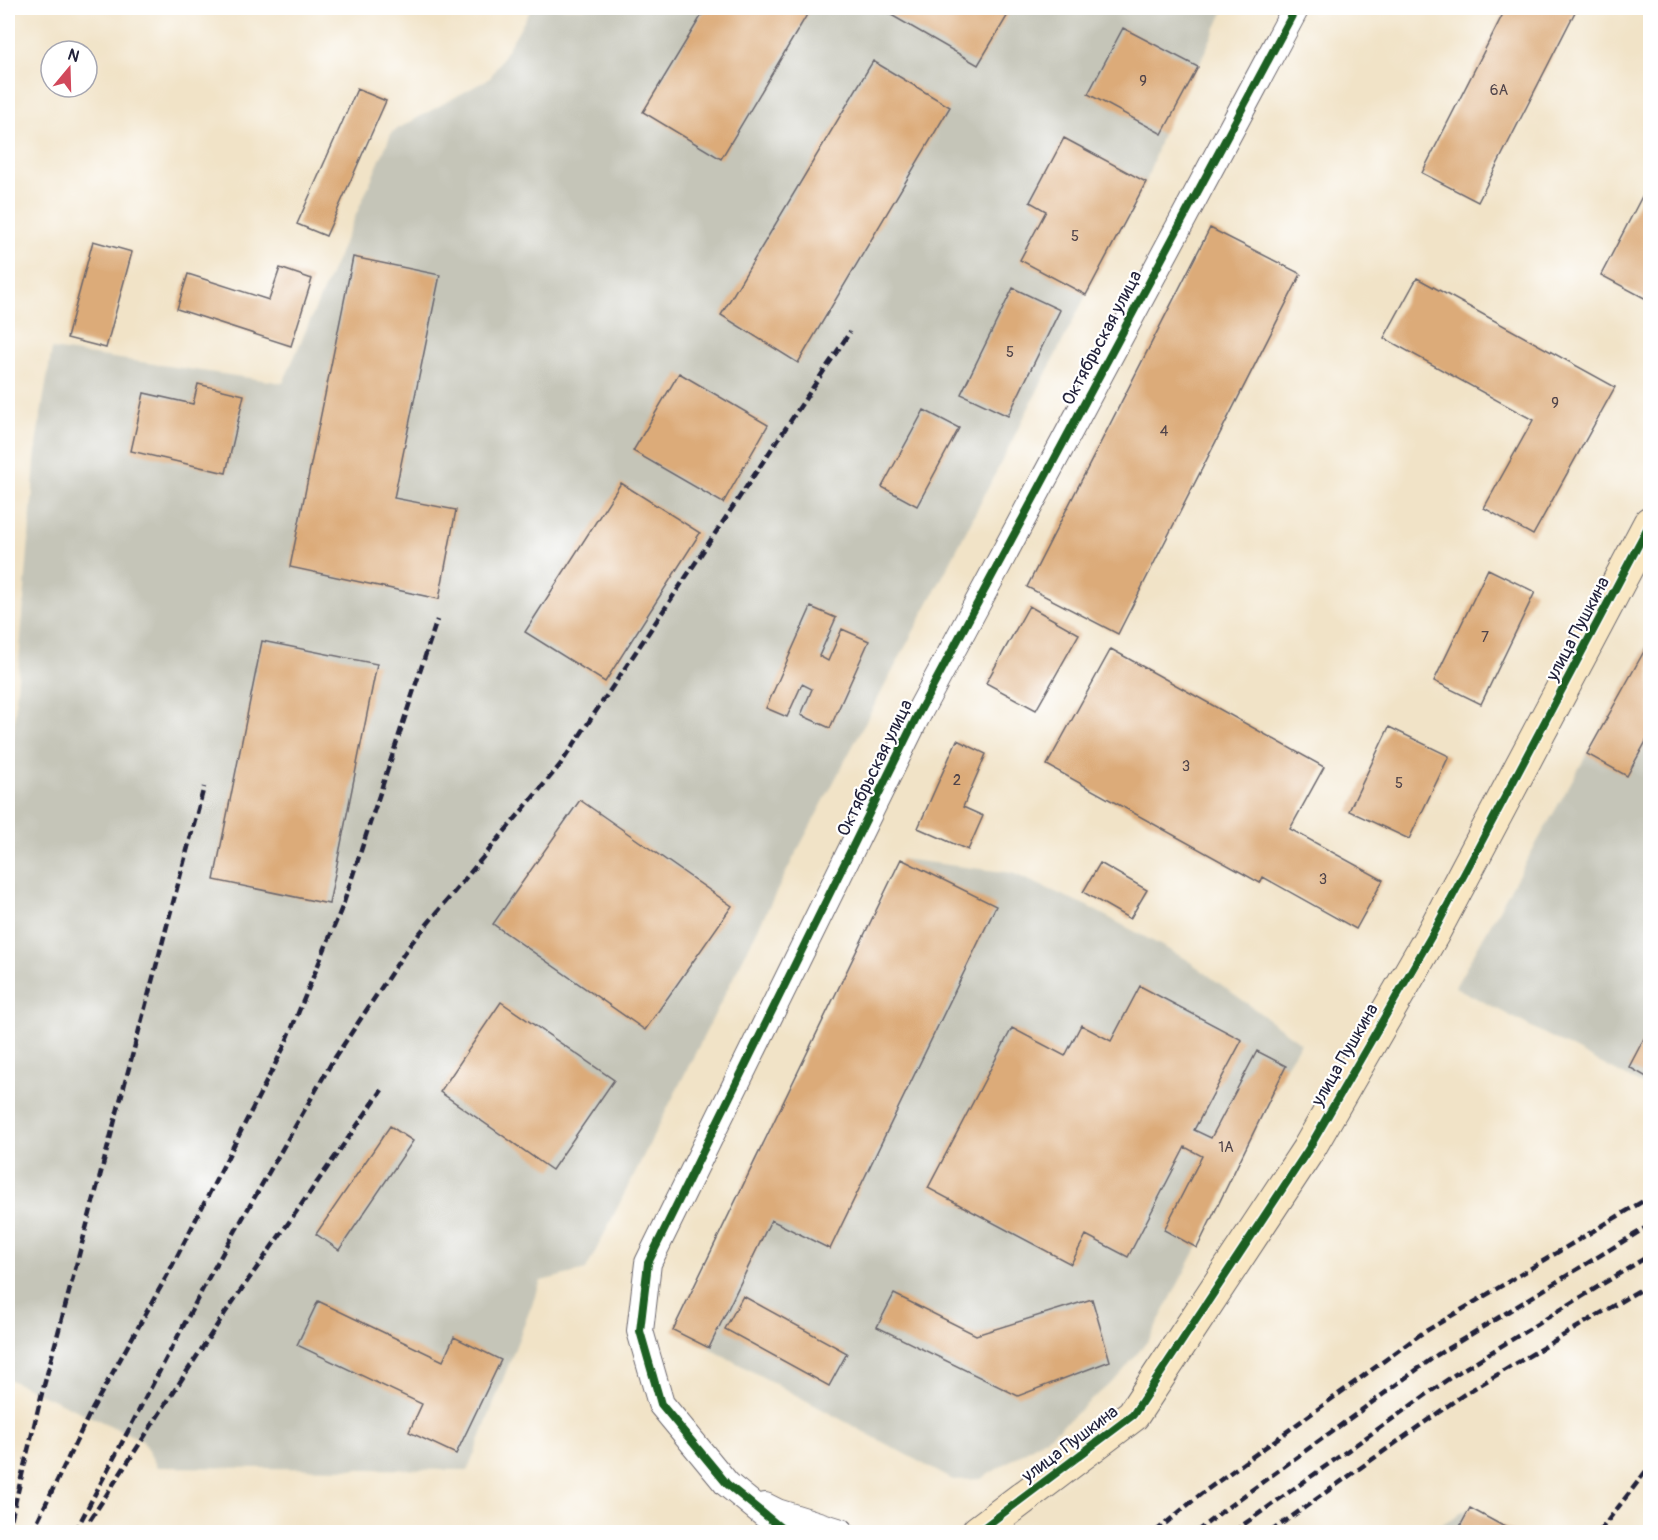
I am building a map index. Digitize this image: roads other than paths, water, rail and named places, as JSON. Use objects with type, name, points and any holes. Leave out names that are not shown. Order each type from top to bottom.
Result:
[{"type":"street","name":"Октябрьская улица","points":[[786,1533],[727,1484],[661,1404],[640,1331],[648,1263],[916,718],[1296,8]]},
{"type":"street","name":"улица Пушкина","points":[[978,1533],[1132,1415],[1320,1130],[1432,935],[1650,523]]},
{"type":"street","points":[[727,1484],[777,1512],[841,1533]]},
{"type":"railway","points":[[75,1532],[209,1277],[332,1062],[409,946],[560,765],[850,332]]},
{"type":"railway","points":[[32,1532],[89,1415],[169,1272],[284,1047],[343,905],[437,620]]},
{"type":"railway","points":[[8,1532],[42,1393],[204,787]]},
{"type":"railway","points":[[90,1520],[225,1313],[382,1090]]},
{"type":"railway","points":[[1155,1532],[1201,1494],[1421,1334],[1650,1197]]},
{"type":"railway","points":[[1196,1532],[1437,1355],[1650,1225]]},
{"type":"railway","points":[[1233,1532],[1454,1375],[1650,1255]]},
{"type":"railway","points":[[1270,1532],[1463,1395],[1650,1284]]},
{"type":"railway","points":[[1599,1532],[1650,1466]]}]
